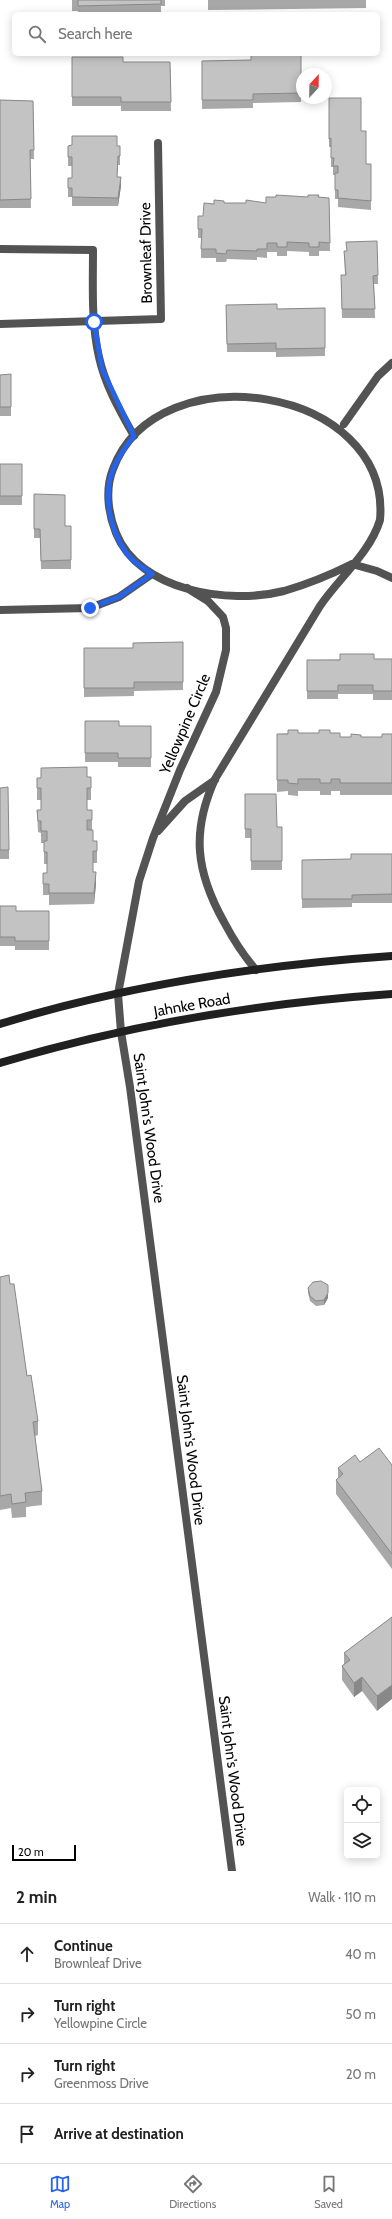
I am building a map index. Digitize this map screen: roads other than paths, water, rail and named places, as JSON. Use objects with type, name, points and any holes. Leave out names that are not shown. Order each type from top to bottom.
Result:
[{"type":"main road","name":"Jahnke Road","points":[[0,1024],[118,994],[256,970],[392,956]]},
{"type":"main road","name":"Jahnke Road","points":[[0,1063],[121,1032],[190,1018],[265,1007],[392,994]]},
{"type":"street","name":"Brownleaf Drive","points":[[0,324],[161,319],[158,144]]},
{"type":"street","points":[[0,249],[93,250],[94,322],[102,369],[134,436]]},
{"type":"street","name":"Yellowpine Circle","points":[[121,1032],[118,994],[139,881],[153,838],[180,770],[216,692],[226,650],[227,633],[223,617],[208,601],[187,588],[152,574],[128,555],[111,522],[109,506],[110,478],[113,468],[134,436],[156,418],[171,411],[202,401],[232,396],[261,397],[291,403],[316,411],[352,430],[378,376],[392,363]]},
{"type":"street","name":"Yellowpine Circle","points":[[256,970],[246,958],[229,931],[214,904],[203,876],[199,847],[201,818],[215,779],[320,606],[352,564],[369,545],[381,520],[384,493],[378,463]]},
{"type":"street","points":[[352,564],[377,571],[392,578]]},
{"type":"street","name":"Yellowpine Circle","points":[[187,588],[218,594],[268,594],[314,582],[352,564]]},
{"type":"street","points":[[0,610],[90,608],[119,597],[152,574]]},
{"type":"street","name":"Yellowpine Circle","points":[[153,838],[185,801],[215,779]]},
{"type":"street","name":"Saint John's Wood Drive","points":[[121,1032],[130,1087],[232,1871]]}]
